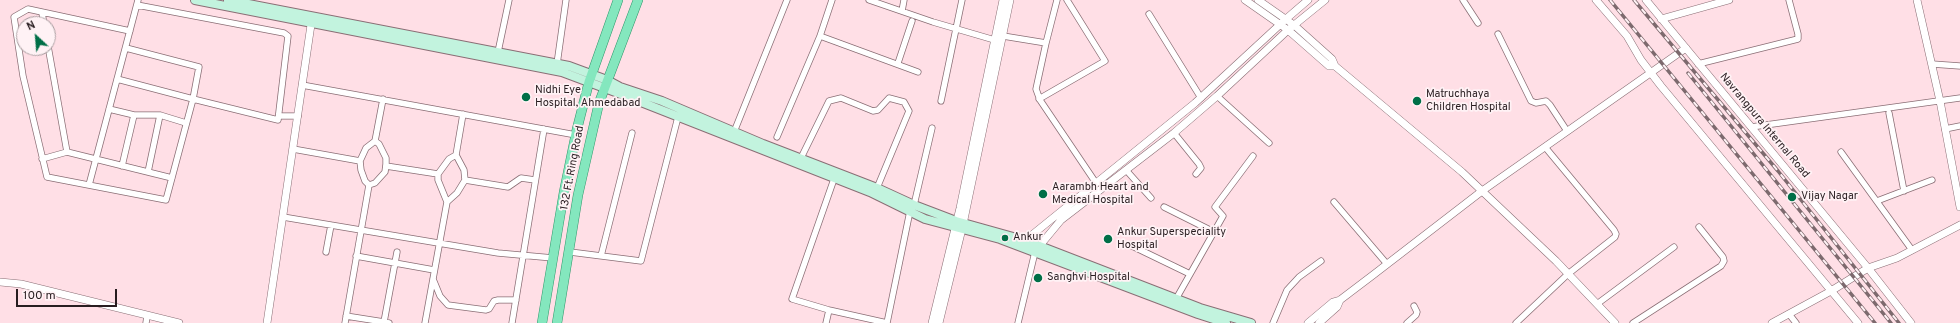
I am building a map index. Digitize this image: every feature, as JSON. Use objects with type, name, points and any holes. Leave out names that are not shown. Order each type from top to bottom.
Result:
[{"type":"main road","points":[[195,0],[242,4]]},
{"type":"main road","points":[[228,0],[311,20],[590,78]]},
{"type":"main road","name":"132 Ft. Ring Road","points":[[542,323],[564,192],[576,135],[590,78],[618,0]]},
{"type":"main road","name":"132 Ft. Ring Road","points":[[557,323],[584,165],[605,84],[638,0]]},
{"type":"main road","points":[[311,20],[498,52],[557,64],[678,117],[834,179],[959,225],[1022,243],[1198,314],[1226,323]]},
{"type":"main road","points":[[605,84],[620,87],[662,101],[734,132],[877,188],[912,208]]},
{"type":"main road","points":[[1037,249],[1200,308],[1251,323]]},
{"type":"street","points":[[498,52],[508,0]]},
{"type":"street","points":[[557,64],[566,0]]},
{"type":"street","points":[[734,132],[787,0]]},
{"type":"street","points":[[777,137],[820,36],[832,0]]},
{"type":"street","points":[[869,0],[957,29],[1000,40],[1046,43]]},
{"type":"street","points":[[902,11],[904,0]]},
{"type":"street","points":[[941,100],[962,0]]},
{"type":"street","points":[[1000,40],[1003,0]]},
{"type":"street","points":[[939,323],[959,225],[1010,0]]},
{"type":"street","points":[[1057,0],[1036,89],[1039,99],[1096,183]]},
{"type":"street","points":[[1039,99],[1105,61],[1067,0]]},
{"type":"street","points":[[1245,0],[1288,30],[1329,66],[1335,66]]},
{"type":"street","points":[[1258,0],[1294,25],[1332,59],[1335,66],[1482,190],[1568,274],[1615,323]]},
{"type":"street","points":[[1022,243],[1201,98],[1280,24],[1308,0]]},
{"type":"street","points":[[1018,323],[1037,249],[1061,220],[1174,133],[1217,96],[1288,30],[1325,0]]},
{"type":"street","points":[[1464,0],[1478,23]]},
{"type":"street","points":[[1596,0],[1627,36],[1651,73],[1858,323]]},
{"type":"street","name":"Navrangpura Internal Road","points":[[1646,0],[1868,268],[1911,323]]},
{"type":"street","points":[[1661,18],[1729,0]]},
{"type":"street","points":[[1698,64],[1798,39],[1798,34],[1788,0]]},
{"type":"street","points":[[1917,0],[1940,101],[1960,207]]},
{"type":"street","points":[[89,184],[117,79],[126,48],[138,2],[284,33],[288,36],[278,120],[117,79]]},
{"type":"street","points":[[126,48],[200,67],[166,200],[47,177],[22,76],[14,17],[28,9],[42,14],[130,31]]},
{"type":"street","points":[[1149,14],[1201,98]]},
{"type":"street","points":[[267,323],[311,20]]},
{"type":"street","points":[[898,63],[912,21]]},
{"type":"street","points":[[1498,34],[1531,101],[1536,103],[1546,101],[1567,131]]},
{"type":"street","points":[[820,36],[898,63],[918,72]]},
{"type":"street","points":[[1308,323],[1333,302],[1340,300],[1482,190],[1686,48]]},
{"type":"street","points":[[50,56],[67,152]]},
{"type":"street","points":[[1932,64],[1960,66]]},
{"type":"street","points":[[302,85],[576,135]]},
{"type":"street","points":[[1217,96],[1269,143]]},
{"type":"street","points":[[802,158],[829,101],[841,98],[873,111],[878,110],[889,98],[904,102],[909,110],[877,188]]},
{"type":"street","points":[[1750,127],[1960,98]]},
{"type":"street","points":[[344,323],[370,185],[363,175],[360,161],[366,148],[375,141],[383,100]]},
{"type":"street","points":[[109,109],[134,115],[160,115],[186,123]]},
{"type":"street","points":[[1889,113],[1904,191]]},
{"type":"street","points":[[447,202],[457,194],[465,180],[464,170],[456,155],[464,114]]},
{"type":"street","points":[[122,166],[134,115]]},
{"type":"street","points":[[148,172],[160,115]]},
{"type":"street","points":[[279,116],[298,116]]},
{"type":"street","points":[[570,252],[641,261],[678,117]]},
{"type":"street","points":[[1945,129],[1960,126]]},
{"type":"street","points":[[834,179],[792,299],[828,310],[887,323],[912,208],[932,128]]},
{"type":"street","points":[[512,323],[544,129]]},
{"type":"street","points":[[601,256],[632,133]]},
{"type":"street","points":[[1174,133],[1199,164],[1201,168],[1196,174]]},
{"type":"street","points":[[370,185],[375,183],[385,172],[386,166],[386,158],[379,144],[375,141]]},
{"type":"street","points":[[1516,323],[1568,274],[1615,237],[1616,234],[1545,147]]},
{"type":"street","points":[[293,149],[360,161]]},
{"type":"street","points":[[42,159],[67,152],[172,178]]},
{"type":"street","points":[[1841,152],[1912,250]]},
{"type":"street","points":[[425,323],[447,202],[438,180],[438,174],[449,159],[456,155]]},
{"type":"street","points":[[1176,299],[1224,216],[1215,207],[1253,156]]},
{"type":"street","points":[[386,166],[438,174]]},
{"type":"street","points":[[1126,170],[1151,198]]},
{"type":"street","points":[[465,180],[508,187],[521,178],[535,180]]},
{"type":"street","points":[[1877,201],[1932,180]]},
{"type":"street","points":[[1334,202],[1387,264]]},
{"type":"street","points":[[1164,207],[1214,232]]},
{"type":"street","points":[[283,217],[439,243],[554,258]]},
{"type":"street","points":[[326,252],[331,225]]},
{"type":"street","points":[[932,323],[959,225]]},
{"type":"street","points":[[1772,323],[1831,291],[1868,268],[1897,258],[1960,225]]},
{"type":"street","points":[[1633,323],[1721,266],[1724,262],[1723,257],[1699,227]]},
{"type":"street","points":[[1130,245],[1190,274]]},
{"type":"street","points":[[1597,304],[1674,247]]},
{"type":"street","points":[[346,316],[387,323],[397,252]]},
{"type":"street","points":[[356,256],[434,270]]},
{"type":"street","points":[[1273,323],[1287,290],[1299,277],[1321,261]]},
{"type":"street","points":[[433,279],[440,296],[448,305],[486,310],[489,309],[494,301],[516,300]]},
{"type":"street","points":[[0,282],[21,284],[147,319],[178,323]]},
{"type":"street","points":[[1318,323],[1336,307],[1340,300]]},
{"type":"street","points":[[1407,323],[1416,315],[1417,312],[1414,306]]},
{"type":"street","points":[[826,323],[828,310]]},
{"type":"street","points":[[1789,314],[1796,323]]},
{"type":"railway","points":[[1610,0],[1875,323]]},
{"type":"railway","points":[[1634,0],[1778,171],[1899,323]]},
{"type":"railway","points":[[1688,73],[1891,323]]},
{"type":"place","name":"Nidhi Eye Hospital, Ahmedabad","points":[[526,97]]},
{"type":"place","name":"Matruchhaya Children Hospital","points":[[1417,101]]},
{"type":"place","name":"Aarambh Heart and Medical Hospital","points":[[1043,194]]},
{"type":"place","name":"Vijay Nagar","points":[[1792,197]]},
{"type":"place","name":"Ankur","points":[[1005,238]]},
{"type":"place","name":"Ankur Superspeciality Hospital","points":[[1108,239]]},
{"type":"place","name":"Sanghvi Hospital","points":[[1038,278]]}]
